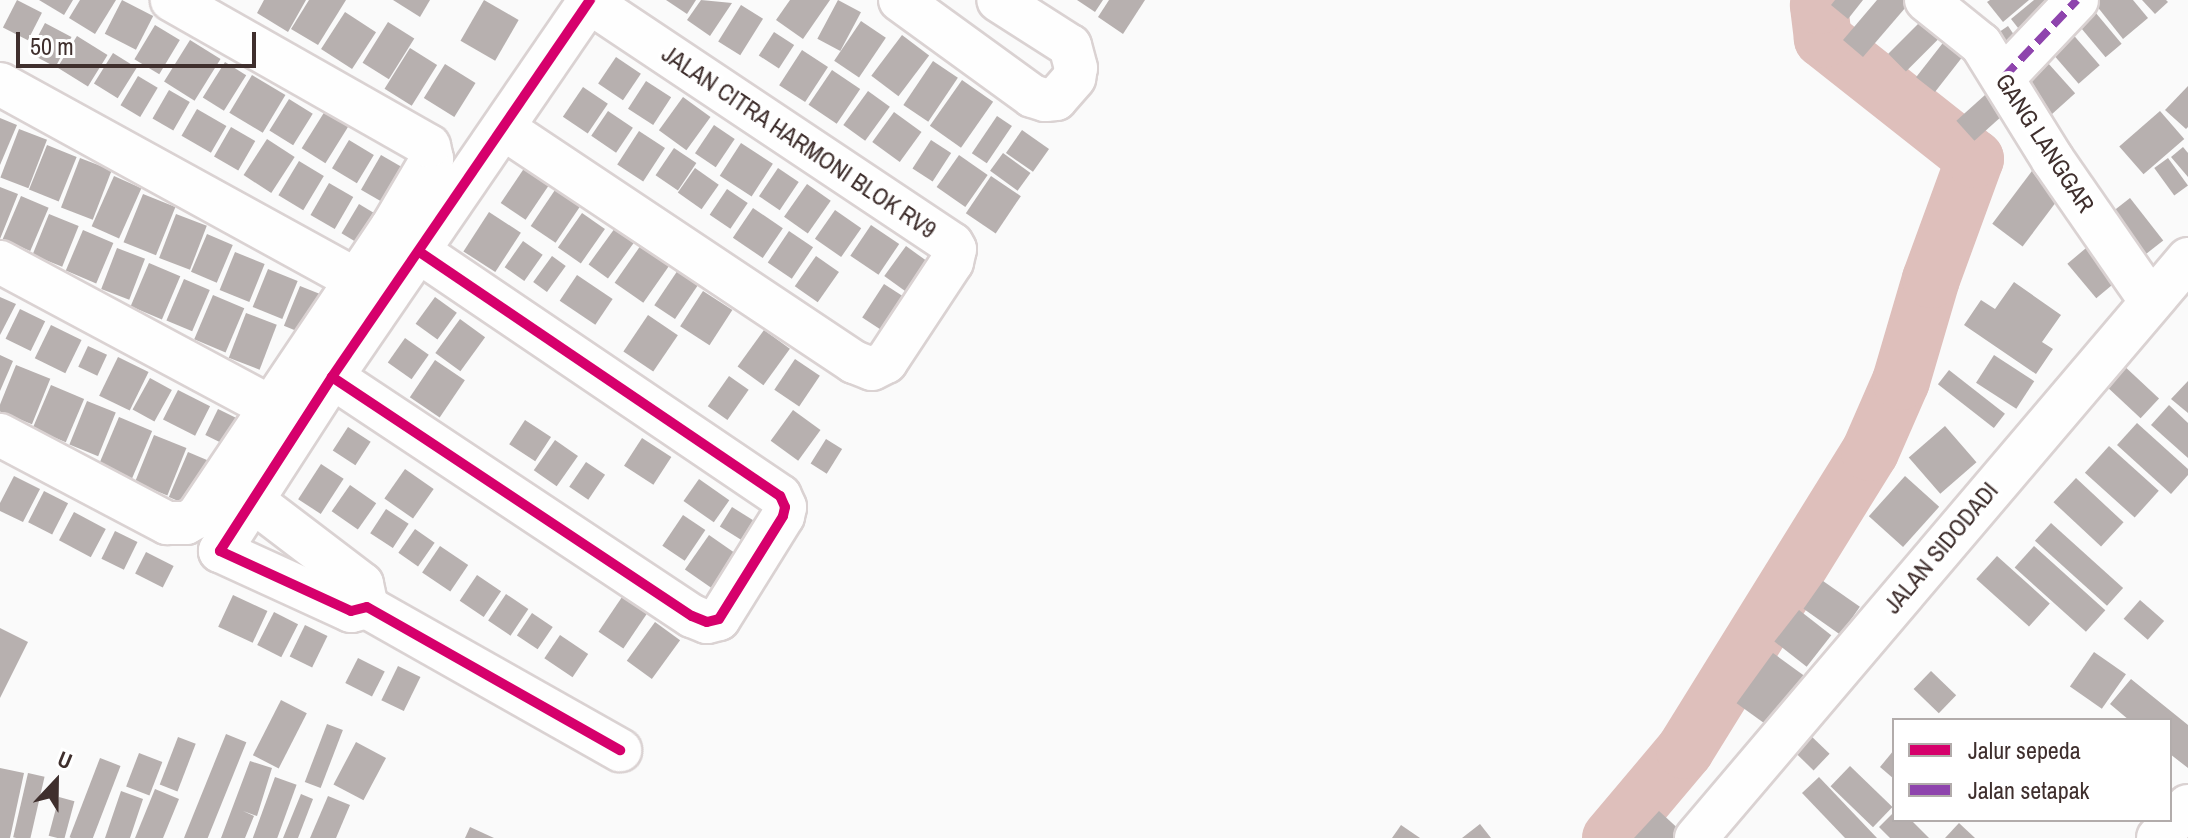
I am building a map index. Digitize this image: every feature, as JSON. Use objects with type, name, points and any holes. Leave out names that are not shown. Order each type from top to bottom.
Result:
[{"type":"street","points":[[0,435],[167,523],[177,524],[197,517],[357,280],[428,168],[432,150],[172,0]]},
{"type":"street","points":[[900,0],[1032,96],[1056,99],[1074,78],[1076,68],[1070,46],[998,0]]},
{"type":"street","name":"GANG LANGGAR","points":[[1926,0],[1981,44],[2053,160],[2150,300]]},
{"type":"street","points":[[2004,77],[2077,0]]},
{"type":"street","points":[[590,1],[332,377],[222,553],[351,611],[367,607],[620,750]]},
{"type":"street","name":"JALAN CITRA HARMONI BLOK RV9","points":[[503,128],[854,362],[872,369],[886,362],[952,262],[955,249],[952,244],[590,1]]},
{"type":"street","points":[[0,84],[357,280]]},
{"type":"street","points":[[332,377],[692,616],[707,622],[719,619],[783,516],[785,507],[780,496],[419,252]]},
{"type":"street","name":"JALAN SIDODADI","points":[[1696,838],[2150,300],[2188,259]]},
{"type":"street","points":[[0,262],[272,408]]},
{"type":"street","points":[[253,501],[362,584],[367,607]]},
{"type":"street","points":[[2158,838],[2188,806]]},
{"type":"building","points":[[17,0],[42,13],[28,40],[3,28]]},
{"type":"building","points":[[39,0],[73,0],[64,15]]},
{"type":"building","points":[[80,0],[116,0],[95,34],[69,18]]},
{"type":"building","points":[[122,0],[153,16],[136,50],[105,34]]},
{"type":"building","points":[[264,0],[306,0],[288,32],[257,13]]},
{"type":"building","points":[[309,0],[346,0],[318,45],[291,29]]},
{"type":"building","points":[[393,0],[430,0],[420,17]]},
{"type":"building","points":[[484,0],[519,20],[495,61],[460,41]]},
{"type":"building","points":[[666,0],[696,0],[687,14]]},
{"type":"building","points":[[701,0],[732,3],[710,36],[687,20]]},
{"type":"building","points":[[790,0],[830,0],[803,39],[776,20]]},
{"type":"building","points":[[838,0],[861,12],[840,51],[817,39]]},
{"type":"building","points":[[1077,0],[1103,0],[1095,12]]},
{"type":"building","points":[[1109,0],[1145,0],[1123,34],[1098,17]]},
{"type":"building","points":[[1835,0],[1863,0],[1848,19],[1831,5]]},
{"type":"building","points":[[1877,0],[1912,0],[1863,57],[1843,40]]},
{"type":"building","points":[[2029,0],[2003,22],[1987,2]]},
{"type":"building","points":[[2034,0],[2070,0],[2026,38],[2011,19]]},
{"type":"building","points":[[2085,0],[2122,44],[2106,57],[2069,13]]},
{"type":"building","points":[[2092,0],[2133,0],[2148,18],[2123,39]]},
{"type":"building","points":[[2142,0],[2166,0],[2168,2],[2155,14]]},
{"type":"building","points":[[741,5],[763,19],[740,55],[718,41]]},
{"type":"building","points":[[345,12],[376,32],[352,69],[321,49]]},
{"type":"building","points":[[1930,12],[1948,30],[1906,71],[1888,54]]},
{"type":"building","points":[[861,21],[886,38],[859,78],[834,61]]},
{"type":"building","points":[[388,22],[414,38],[389,79],[363,63]]},
{"type":"building","points":[[45,23],[71,37],[56,67],[29,53]]},
{"type":"building","points":[[2063,23],[2100,65],[2079,84],[2042,41]]},
{"type":"building","points":[[155,25],[180,40],[159,74],[134,59]]},
{"type":"building","points":[[2008,26],[2025,51],[2012,60],[1995,35]]},
{"type":"building","points":[[1953,30],[1972,45],[1935,92],[1916,77]]},
{"type":"building","points":[[774,32],[794,45],[779,69],[759,55]]},
{"type":"building","points":[[902,35],[929,55],[898,96],[871,76]]},
{"type":"building","points":[[77,36],[108,55],[88,86],[57,67]]},
{"type":"building","points":[[190,40],[221,59],[195,101],[164,82]]},
{"type":"building","points":[[410,48],[437,65],[412,106],[385,89]]},
{"type":"building","points":[[802,50],[828,67],[805,102],[779,85]]},
{"type":"building","points":[[113,53],[137,68],[118,98],[94,84]]},
{"type":"building","points":[[2039,53],[2075,93],[2043,122],[2007,82]]},
{"type":"building","points":[[616,57],[641,74],[623,100],[598,84]]},
{"type":"building","points":[[933,61],[958,78],[928,122],[903,105]]},
{"type":"building","points":[[225,62],[246,75],[224,111],[203,98]]},
{"type":"building","points":[[445,64],[476,83],[454,117],[424,98]]},
{"type":"building","points":[[832,70],[860,89],[837,124],[809,105]]},
{"type":"building","points":[[252,75],[285,95],[263,133],[229,113]]},
{"type":"building","points":[[138,76],[158,88],[140,117],[120,105]]},
{"type":"building","points":[[962,80],[993,102],[961,148],[930,126]]},
{"type":"building","points":[[646,81],[671,97],[653,125],[628,109]]},
{"type":"building","points":[[1995,86],[2013,106],[1974,141],[1956,121]]},
{"type":"building","points":[[2188,86],[2188,127],[2186,129],[2165,110]]},
{"type":"building","points":[[583,87],[608,104],[588,134],[563,117]]},
{"type":"building","points":[[169,90],[190,102],[173,131],[152,119]]},
{"type":"building","points":[[868,91],[890,107],[865,141],[843,125]]},
{"type":"building","points":[[683,97],[711,117],[686,150],[659,130]]},
{"type":"building","points":[[289,99],[313,114],[293,145],[269,130]]},
{"type":"building","points":[[197,109],[226,126],[211,153],[182,136]]},
{"type":"building","points":[[325,111],[349,126],[325,163],[302,148]]},
{"type":"building","points":[[608,111],[633,128],[616,153],[591,136]]},
{"type":"building","points":[[2160,111],[2184,139],[2144,174],[2119,146]]},
{"type":"building","points":[[894,112],[922,132],[900,162],[872,142]]},
{"type":"building","points":[[997,116],[1012,126],[987,163],[972,153]]},
{"type":"building","points":[[0,118],[17,125],[0,165]]},
{"type":"building","points":[[714,125],[735,139],[716,167],[695,153]]},
{"type":"building","points":[[231,127],[255,141],[238,170],[214,156]]},
{"type":"building","points":[[19,129],[47,140],[28,188],[0,178]]},
{"type":"building","points":[[1022,130],[1049,149],[1033,172],[1006,153]]},
{"type":"building","points":[[639,131],[665,148],[643,181],[617,165]]},
{"type":"building","points":[[267,139],[295,157],[271,193],[244,175]]},
{"type":"building","points":[[349,140],[374,155],[357,183],[332,168]]},
{"type":"building","points":[[931,140],[951,153],[933,182],[912,169]]},
{"type":"building","points":[[741,143],[773,164],[752,196],[720,176]]},
{"type":"building","points":[[47,145],[77,157],[59,201],[29,190]]},
{"type":"building","points":[[2183,147],[2188,153],[2188,177],[2171,157]]},
{"type":"building","points":[[674,148],[696,163],[678,190],[656,175]]},
{"type":"building","points":[[1003,153],[1031,173],[1018,191],[990,171]]},
{"type":"building","points":[[381,155],[410,172],[390,207],[361,190]]},
{"type":"building","points":[[959,155],[988,175],[965,207],[937,187]]},
{"type":"building","points":[[80,158],[112,170],[93,220],[61,207]]},
{"type":"building","points":[[2168,158],[2188,186],[2174,195],[2154,168]]},
{"type":"building","points":[[299,161],[324,176],[303,210],[278,195]]},
{"type":"building","points":[[2038,163],[2068,186],[2023,247],[1992,224]]},
{"type":"building","points":[[527,164],[552,181],[526,220],[501,203]]},
{"type":"building","points":[[695,168],[719,185],[702,209],[678,193]]},
{"type":"building","points":[[778,168],[799,182],[780,210],[759,196]]},
{"type":"building","points":[[114,176],[141,188],[119,238],[92,226]]},
{"type":"building","points":[[991,176],[1021,196],[996,233],[966,213]]},
{"type":"building","points":[[329,183],[353,197],[335,229],[310,215]]},
{"type":"building","points":[[807,184],[831,201],[808,233],[784,217]]},
{"type":"building","points":[[0,187],[18,194],[0,239]]},
{"type":"building","points":[[557,187],[582,204],[556,243],[531,226]]},
{"type":"building","points":[[727,189],[748,203],[730,229],[710,215]]},
{"type":"building","points":[[143,194],[175,207],[156,255],[124,242]]},
{"type":"building","points":[[21,196],[49,208],[30,251],[3,239]]},
{"type":"building","points":[[2130,198],[2163,241],[2143,257],[2110,214]]},
{"type":"building","points":[[359,204],[389,222],[371,251],[341,233]]},
{"type":"building","points":[[753,208],[783,228],[763,258],[733,238]]},
{"type":"building","points":[[835,210],[861,228],[841,257],[815,239]]},
{"type":"building","points":[[489,212],[521,233],[495,272],[463,251]]},
{"type":"building","points":[[582,213],[605,229],[581,263],[558,247]]},
{"type":"building","points":[[49,214],[79,226],[62,267],[33,255]]},
{"type":"building","points":[[176,214],[207,226],[190,270],[159,258]]},
{"type":"building","points":[[871,225],[899,244],[878,275],[850,256]]},
{"type":"building","points":[[615,228],[634,242],[608,279],[589,264]]},
{"type":"building","points":[[83,230],[113,243],[96,283],[66,271]]},
{"type":"building","points":[[789,231],[813,247],[792,279],[768,263]]},
{"type":"building","points":[[207,234],[233,245],[217,283],[191,272]]},
{"type":"building","points":[[2098,238],[2127,272],[2096,298],[2067,264]]},
{"type":"building","points":[[523,241],[543,255],[524,281],[505,267]]},
{"type":"building","points":[[641,245],[670,265],[643,303],[615,283]]},
{"type":"building","points":[[906,246],[928,262],[906,292],[884,276]]},
{"type":"building","points":[[117,248],[145,259],[129,300],[101,289]]},
{"type":"building","points":[[235,252],[265,264],[249,302],[220,290]]},
{"type":"building","points":[[552,256],[566,266],[547,292],[533,282]]},
{"type":"building","points":[[816,256],[839,272],[818,302],[795,286]]},
{"type":"building","points":[[149,263],[180,276],[162,320],[131,306]]},
{"type":"building","points":[[680,267],[701,281],[675,319],[654,305]]},
{"type":"building","points":[[268,269],[298,281],[282,319],[253,307]]},
{"type":"building","points":[[577,275],[613,299],[595,325],[560,301]]},
{"type":"building","points":[[184,279],[210,290],[192,331],[166,320]]},
{"type":"building","points":[[2014,282],[2061,315],[2042,342],[2053,349],[2036,374],[1964,325],[1981,300],[1995,309]]},
{"type":"building","points":[[884,284],[909,300],[887,334],[862,318]]},
{"type":"building","points":[[300,286],[327,297],[311,337],[284,326]]},
{"type":"building","points":[[703,291],[732,310],[709,345],[680,326]]},
{"type":"building","points":[[213,295],[244,308],[226,352],[194,339]]},
{"type":"building","points":[[0,297],[16,304],[0,335]]},
{"type":"building","points":[[435,297],[457,313],[437,340],[416,324]]},
{"type":"building","points":[[20,309],[45,321],[31,351],[6,339]]},
{"type":"building","points":[[246,313],[277,325],[260,370],[229,358]]},
{"type":"building","points":[[648,315],[678,335],[653,372],[623,351]]},
{"type":"building","points":[[460,319],[485,337],[460,371],[435,353]]},
{"type":"building","points":[[51,325],[82,340],[65,373],[35,358]]},
{"type":"building","points":[[764,330],[790,349],[763,385],[738,366]]},
{"type":"building","points":[[405,338],[429,355],[412,379],[388,363]]},
{"type":"building","points":[[88,346],[107,355],[97,376],[78,367]]},
{"type":"building","points":[[0,355],[13,361],[0,391]]},
{"type":"building","points":[[1994,355],[2034,381],[2016,409],[1976,383]]},
{"type":"building","points":[[118,357],[149,372],[130,411],[99,396]]},
{"type":"building","points":[[795,359],[820,376],[799,406],[774,390]]},
{"type":"building","points":[[435,360],[465,380],[440,417],[410,397]]},
{"type":"building","points":[[2121,363],[2159,398],[2141,418],[2103,383]]},
{"type":"building","points":[[16,365],[50,379],[32,424],[0,411]]},
{"type":"building","points":[[1949,370],[2005,414],[1994,428],[1938,384]]},
{"type":"building","points":[[729,376],[749,390],[727,420],[708,406]]},
{"type":"building","points":[[150,378],[172,390],[154,422],[133,409]]},
{"type":"building","points":[[2188,381],[2188,413],[2171,399]]},
{"type":"building","points":[[51,385],[84,399],[66,442],[33,428]]},
{"type":"building","points":[[178,390],[210,406],[195,436],[163,419]]},
{"type":"building","points":[[87,401],[116,413],[98,456],[69,445]]},
{"type":"building","points":[[2169,405],[2188,423],[2188,458],[2151,425]]},
{"type":"building","points":[[218,409],[249,424],[236,450],[205,435]]},
{"type":"building","points":[[793,410],[821,430],[798,461],[771,441]]},
{"type":"building","points":[[119,417],[152,431],[131,482],[98,468]]},
{"type":"building","points":[[525,420],[551,437],[535,461],[509,444]]},
{"type":"building","points":[[2137,423],[2188,469],[2188,475],[2171,494],[2117,445]]},
{"type":"building","points":[[1945,426],[1976,462],[1940,494],[1909,457]]},
{"type":"building","points":[[348,427],[371,442],[355,465],[333,450]]},
{"type":"building","points":[[154,435],[186,448],[167,495],[135,482]]},
{"type":"building","points":[[642,438],[671,457],[653,485],[624,466]]},
{"type":"building","points":[[826,439],[842,449],[827,474],[811,464]]},
{"type":"building","points":[[555,440],[578,456],[557,486],[534,470]]},
{"type":"building","points":[[2109,446],[2159,491],[2135,518],[2085,473]]},
{"type":"building","points":[[188,452],[219,465],[200,510],[169,497]]},
{"type":"building","points":[[586,462],[605,475],[588,500],[569,487]]},
{"type":"building","points":[[321,464],[344,479],[321,514],[298,499]]},
{"type":"building","points":[[405,469],[434,489],[413,519],[384,498]]},
{"type":"building","points":[[14,476],[40,489],[23,522],[0,511],[0,503]]},
{"type":"building","points":[[1905,476],[1939,507],[1903,547],[1869,516]]},
{"type":"building","points":[[2076,478],[2124,522],[2101,546],[2053,502]]},
{"type":"building","points":[[699,479],[729,500],[714,522],[684,501]]},
{"type":"building","points":[[350,485],[376,503],[358,530],[332,511]]},
{"type":"building","points":[[44,491],[68,503],[52,534],[28,522]]},
{"type":"building","points":[[732,507],[753,520],[741,540],[720,527]]},
{"type":"building","points":[[386,509],[409,524],[393,548],[370,533]]},
{"type":"building","points":[[74,512],[106,529],[91,557],[59,540]]},
{"type":"building","points":[[683,515],[705,530],[685,561],[662,546]]},
{"type":"building","points":[[2051,523],[2123,588],[2107,606],[2035,541]]},
{"type":"building","points":[[415,529],[435,543],[418,567],[398,553]]},
{"type":"building","points":[[115,531],[137,542],[124,570],[101,559]]},
{"type":"building","points":[[709,535],[735,553],[711,588],[685,569]]},
{"type":"building","points":[[440,546],[468,565],[450,592],[422,573]]},
{"type":"building","points":[[2034,546],[2105,610],[2086,632],[2015,568]]},
{"type":"building","points":[[146,552],[174,566],[163,587],[135,573]]},
{"type":"building","points":[[1997,556],[2050,604],[2029,627],[1976,579]]},
{"type":"building","points":[[477,575],[501,591],[484,617],[460,601]]},
{"type":"building","points":[[1823,581],[1860,607],[1840,635],[1803,609]]},
{"type":"building","points":[[506,594],[528,609],[510,636],[488,621]]},
{"type":"building","points":[[233,595],[267,611],[253,643],[218,627]]},
{"type":"building","points":[[622,597],[647,614],[623,649],[599,632]]},
{"type":"building","points":[[2140,600],[2164,621],[2148,640],[2124,619]]},
{"type":"building","points":[[1799,610],[1831,635],[1807,667],[1774,642]]},
{"type":"building","points":[[274,612],[298,624],[281,657],[257,645]]},
{"type":"building","points":[[532,613],[553,627],[538,649],[517,635]]},
{"type":"building","points":[[655,622],[680,640],[652,679],[627,661]]},
{"type":"building","points":[[305,625],[327,636],[312,667],[290,656]]},
{"type":"building","points":[[0,628],[28,642],[0,698]]},
{"type":"building","points":[[560,635],[588,654],[573,677],[544,658]]},
{"type":"building","points":[[2094,652],[2126,674],[2102,709],[2070,686]]},
{"type":"building","points":[[1773,653],[1805,676],[1768,726],[1737,703]]},
{"type":"building","points":[[358,658],[385,672],[372,697],[345,683]]},
{"type":"building","points":[[398,666],[420,677],[404,711],[381,700]]},
{"type":"building","points":[[1931,671],[1956,695],[1939,713],[1914,689]]},
{"type":"building","points":[[2131,679],[2188,725],[2188,768],[2172,756],[2172,718],[2127,718],[2110,704]]},
{"type":"building","points":[[281,700],[307,713],[279,768],[253,755]]},
{"type":"building","points":[[327,724],[343,730],[321,788],[305,782]]},
{"type":"building","points":[[1808,733],[1830,754],[1814,770],[1792,750]]},
{"type":"building","points":[[226,734],[246,742],[208,838],[184,838]]},
{"type":"building","points":[[178,737],[196,744],[177,791],[160,785]]},
{"type":"building","points":[[356,742],[386,758],[363,800],[333,784]]},
{"type":"building","points":[[1892,752],[1892,777],[1880,767]]},
{"type":"building","points":[[139,753],[162,762],[149,796],[126,787]]},
{"type":"building","points":[[100,758],[121,766],[93,838],[70,837]]},
{"type":"building","points":[[250,761],[272,768],[257,816],[243,811],[254,816],[245,838],[221,838]]},
{"type":"building","points":[[1850,766],[1892,807],[1873,827],[1831,786]]},
{"type":"building","points":[[0,768],[24,773],[10,838],[0,838]]},
{"type":"building","points":[[28,773],[45,777],[30,838],[13,837]]},
{"type":"building","points":[[275,777],[297,785],[277,838],[253,838]]},
{"type":"building","points":[[1819,777],[1877,838],[1845,838],[1802,793]]},
{"type":"building","points":[[155,789],[179,799],[163,838],[135,838]]},
{"type":"building","points":[[121,791],[143,799],[130,838],[105,838]]},
{"type":"building","points":[[301,794],[313,799],[298,838],[283,838]]},
{"type":"building","points":[[328,796],[350,805],[336,838],[310,838]]},
{"type":"building","points":[[59,797],[74,801],[65,838],[49,836]]},
{"type":"building","points":[[1659,811],[1683,833],[1678,838],[1634,838]]},
{"type":"building","points":[[1892,814],[1892,822],[1913,822],[1929,838],[1890,838],[1879,827]]},
{"type":"building","points":[[1959,823],[1975,838],[1945,838]]},
{"type":"building","points":[[1480,824],[1491,838],[1462,838]]},
{"type":"building","points":[[1401,825],[1420,838],[1392,838]]},
{"type":"building","points":[[470,827],[494,838],[465,838]]},
{"type":"waterway","points":[[1611,838],[1685,750],[1870,452],[1901,381],[1931,279],[1975,159],[1823,39],[1819,5],[1824,0]]},
{"type":"marked path","points":[[2004,77],[2077,0]]},
{"type":"cycle path","points":[[590,0],[332,377],[220,551],[351,611],[367,607],[620,750]]},
{"type":"cycle path","points":[[332,377],[692,616],[707,622],[719,619],[783,516],[785,507],[780,496],[419,252]]}]
